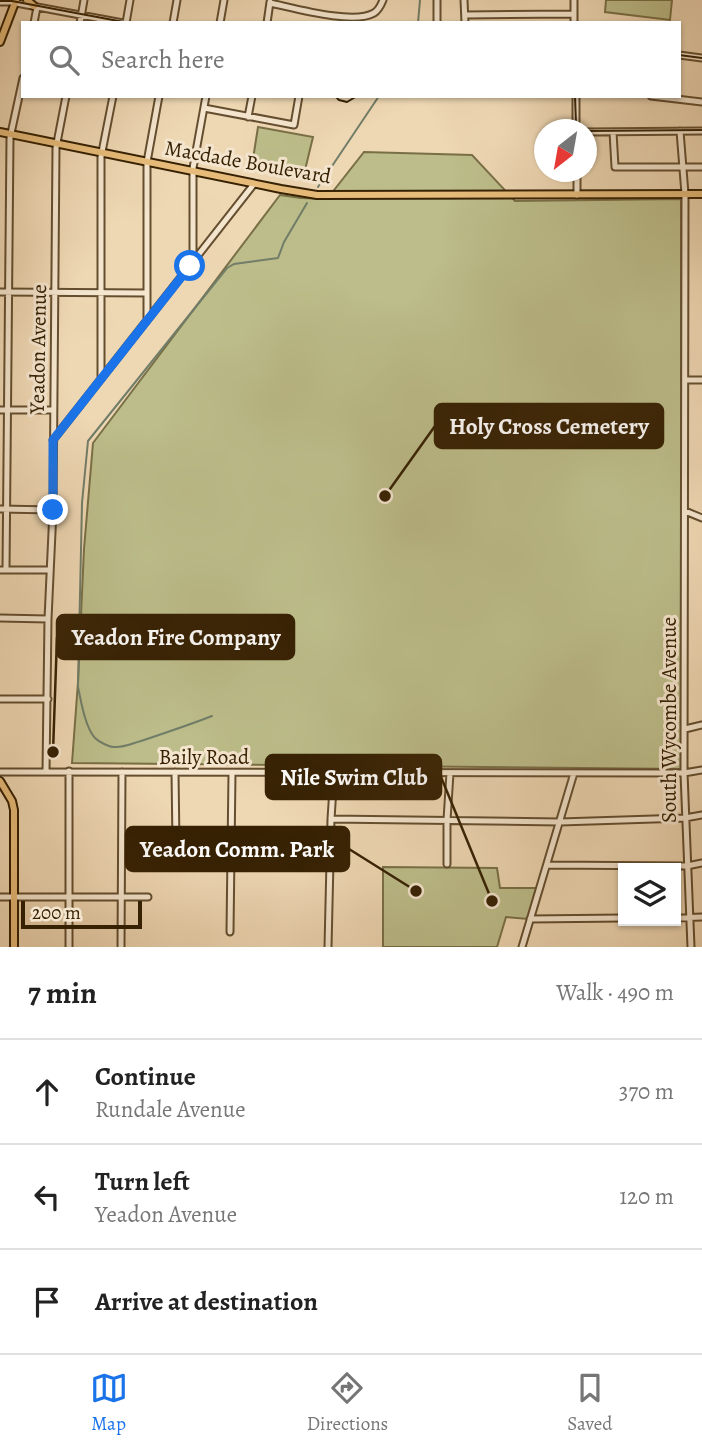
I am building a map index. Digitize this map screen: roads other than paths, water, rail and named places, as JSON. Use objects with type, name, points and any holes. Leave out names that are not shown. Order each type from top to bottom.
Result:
[{"type":"main road","points":[[27,0],[35,7]]},
{"type":"main road","points":[[0,42],[16,2]]},
{"type":"main road","name":"Macdade Boulevard","points":[[0,132],[299,193],[702,194]]},
{"type":"main road","points":[[0,781],[12,801],[14,810],[14,947]]},
{"type":"street","points":[[80,21],[84,0]]},
{"type":"street","points":[[125,21],[130,0]]},
{"type":"street","points":[[173,21],[177,0]]},
{"type":"street","points":[[220,21],[224,0]]},
{"type":"street","points":[[267,21],[270,2],[357,20],[374,13],[383,0]]},
{"type":"street","points":[[437,0],[437,21]]},
{"type":"street","points":[[464,0],[465,21]]},
{"type":"street","points":[[573,0],[574,21]]},
{"type":"street","points":[[0,2],[16,2],[113,21]]},
{"type":"street","points":[[34,21],[35,7]]},
{"type":"street","points":[[465,15],[574,14]]},
{"type":"street","points":[[681,55],[702,58]]},
{"type":"street","points":[[21,88],[11,135],[4,410],[8,509],[3,570],[50,570]]},
{"type":"street","name":"Yeadon Avenue","points":[[46,772],[48,618],[53,510],[57,144],[66,98]]},
{"type":"street","points":[[100,380],[102,153],[113,98]]},
{"type":"street","points":[[147,321],[147,162],[159,98]]},
{"type":"street","points":[[192,263],[193,172],[206,98]]},
{"type":"street","points":[[248,117],[252,98]]},
{"type":"street","points":[[204,108],[295,125],[299,98]]},
{"type":"street","points":[[576,98],[576,119]]},
{"type":"street","points":[[668,98],[702,102]]},
{"type":"street","name":"South Wycombe Avenue","points":[[680,131],[685,194],[684,773],[691,947]]},
{"type":"street","points":[[597,132],[702,131]]},
{"type":"street","points":[[613,132],[615,167],[702,167]]},
{"type":"street","points":[[577,182],[577,195]]},
{"type":"street","points":[[53,440],[254,184]]},
{"type":"street","points":[[0,292],[146,293]]},
{"type":"street","points":[[100,360],[105,365],[114,363]]},
{"type":"street","points":[[685,380],[702,380]]},
{"type":"street","points":[[4,410],[53,410]]},
{"type":"street","points":[[53,419],[58,425],[66,424]]},
{"type":"street","points":[[0,509],[53,510]]},
{"type":"street","points":[[685,511],[702,518]]},
{"type":"street","points":[[0,618],[48,618]]},
{"type":"street","points":[[0,699],[48,699]]},
{"type":"street","points":[[685,729],[702,725]]},
{"type":"street","name":"Baily Road","points":[[0,772],[684,773],[702,770]]},
{"type":"street","points":[[69,771],[69,947]]},
{"type":"street","points":[[121,947],[122,772]]},
{"type":"street","points":[[175,772],[176,844]]},
{"type":"street","points":[[230,932],[232,773]]},
{"type":"street","points":[[328,947],[334,773]]},
{"type":"street","points":[[447,864],[450,773]]},
{"type":"street","points":[[522,947],[574,773]]},
{"type":"street","points":[[331,819],[560,822],[685,818],[702,815]]},
{"type":"street","points":[[547,865],[687,866],[702,863]]},
{"type":"street","points":[[0,897],[148,897]]},
{"type":"street","points":[[530,919],[618,918]]},
{"type":"street","points":[[681,918],[702,918]]},
{"type":"waterway","points":[[418,21],[420,0]]},
{"type":"waterway","points":[[318,187],[378,98]]},
{"type":"waterway","points":[[212,716],[117,747],[99,741],[89,727],[78,687],[82,503],[88,441],[227,268],[234,264],[278,258],[284,242],[307,203]]},
{"type":"tram line","points":[[0,1],[118,21]]},
{"type":"tram line","points":[[681,55],[702,58]]},
{"type":"tram line","points":[[337,98],[347,102],[354,98]]},
{"type":"tram line","points":[[575,98],[576,119]]},
{"type":"tram line","points":[[597,131],[702,130]]},
{"type":"place","name":"Holy Cross Cemetery","points":[[385,496]]},
{"type":"place","name":"Yeadon Fire Company","points":[[53,752]]},
{"type":"place","name":"Yeadon Comm. Park","points":[[416,891]]},
{"type":"place","name":"Nile Swim Club","points":[[492,901]]}]
